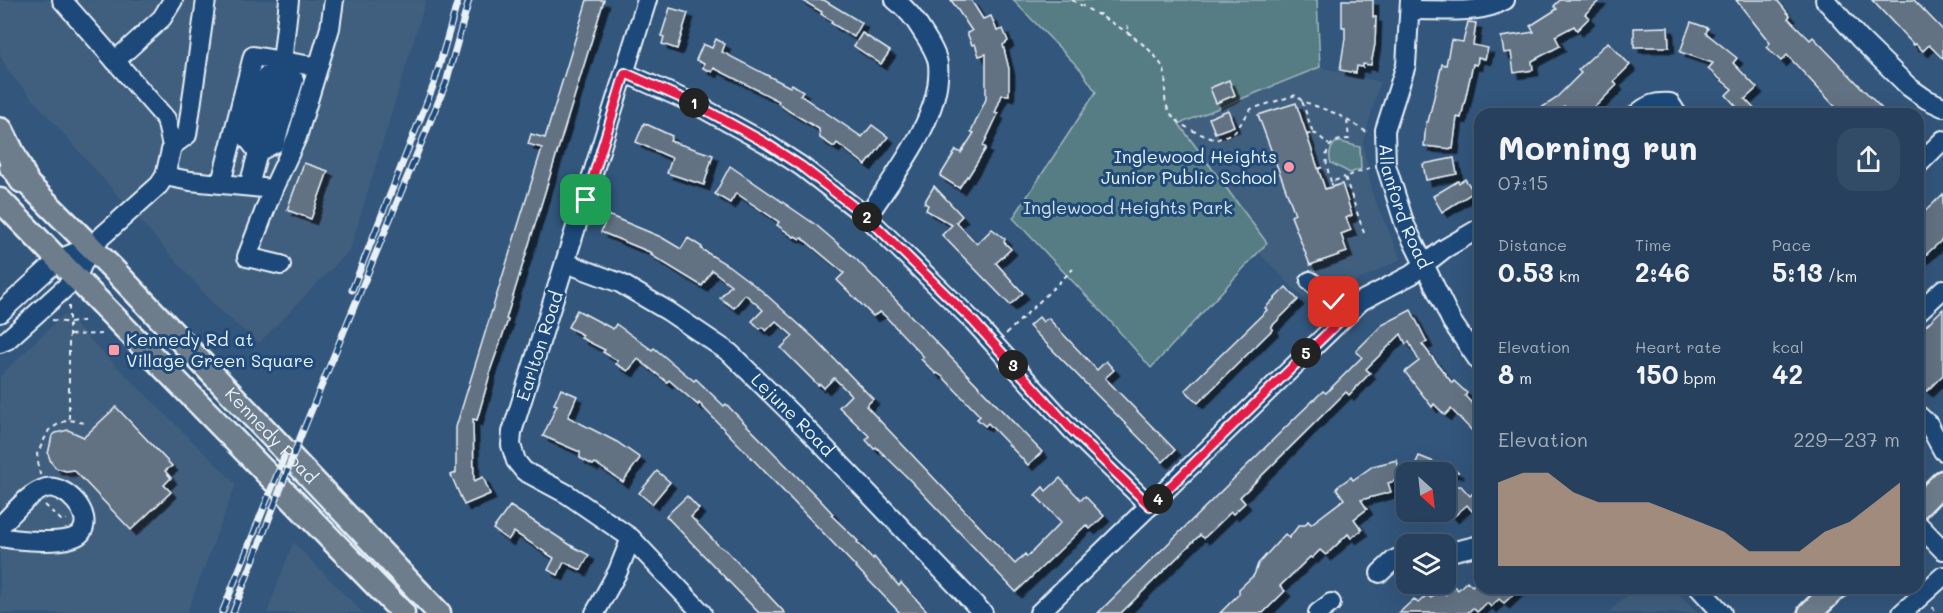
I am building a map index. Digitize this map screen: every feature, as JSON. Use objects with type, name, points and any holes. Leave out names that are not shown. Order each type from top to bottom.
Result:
[{"type":"highway","points":[[0,132],[23,178]]},
{"type":"main road","name":"Kennedy Road","points":[[0,154],[91,246],[440,613]]},
{"type":"main road","name":"Kennedy Road","points":[[0,200],[403,613]]},
{"type":"main road","points":[[1924,501],[1943,482]]},
{"type":"street","points":[[0,313],[58,259],[91,246],[159,185],[165,176],[172,146],[166,119],[62,0]]},
{"type":"street","points":[[115,61],[162,18],[173,0]]},
{"type":"street","points":[[172,146],[188,135],[206,0]]},
{"type":"street","points":[[249,186],[258,152],[275,143],[294,80],[282,66],[289,0]]},
{"type":"street","points":[[281,265],[247,257],[273,189],[297,137],[330,28],[334,0]]},
{"type":"street","name":"Earlton Road","points":[[647,0],[512,432],[511,445],[516,460],[524,471],[567,494],[631,538],[702,613]]},
{"type":"street","points":[[867,217],[919,136],[928,118],[937,88],[938,62],[916,22],[896,0]]},
{"type":"street","points":[[1410,5],[1473,10],[1505,0]]},
{"type":"street","points":[[1825,0],[1860,39],[1909,87],[1943,107]]},
{"type":"street","name":"Allanford Road","points":[[1410,5],[1406,65],[1385,130],[1386,165],[1401,214],[1424,264],[1452,322],[1474,354]]},
{"type":"street","points":[[221,183],[254,56],[282,66],[318,67]]},
{"type":"street","points":[[258,152],[248,139],[266,76],[282,66]]},
{"type":"street","points":[[625,73],[695,104],[764,142],[801,166],[867,217],[994,345],[1072,430],[1150,506]]},
{"type":"street","points":[[1645,108],[1651,103],[1670,104],[1673,108]]},
{"type":"street","points":[[1924,159],[1943,141]]},
{"type":"street","points":[[165,176],[190,181],[273,189]]},
{"type":"street","points":[[1039,613],[1361,301],[1411,275],[1444,249],[1474,232]]},
{"type":"street","points":[[0,343],[7,340],[76,278],[91,246]]},
{"type":"street","name":"Lejune Road","points":[[566,263],[620,283],[668,311],[730,353],[805,427],[983,613]]},
{"type":"street","points":[[1310,280],[1334,302],[1345,316]]},
{"type":"street","points":[[1924,306],[1943,289]]},
{"type":"street","points":[[1924,420],[1929,425],[1926,437],[1943,451]]},
{"type":"street","points":[[0,526],[37,491],[49,487],[59,488],[82,509],[86,522],[81,533],[72,540],[15,540],[0,537]]},
{"type":"street","points":[[1924,530],[1943,550]]},
{"type":"street","points":[[595,613],[618,571],[631,538]]},
{"type":"street","points":[[1456,551],[1474,546]]},
{"type":"street","points":[[1380,573],[1396,559]]},
{"type":"street","points":[[1902,613],[1923,606],[1943,576]]},
{"type":"street","points":[[1705,594],[1722,613]]},
{"type":"path","points":[[1072,0],[1131,35],[1163,66],[1164,100],[1172,116],[1185,127],[1216,140],[1235,132],[1251,110],[1296,95],[1302,101],[1337,114],[1370,134]]},
{"type":"path","points":[[1096,14],[1104,14]]},
{"type":"path","points":[[1127,25],[1131,35]]},
{"type":"path","points":[[1302,101],[1312,133]]},
{"type":"path","points":[[1333,187],[1326,166],[1326,156],[1329,146],[1349,139],[1347,120]]},
{"type":"path","points":[[1306,135],[1312,133],[1318,135],[1329,146]]},
{"type":"path","points":[[1331,182],[1370,168],[1386,165]]},
{"type":"path","points":[[1318,169],[1326,166]]},
{"type":"path","points":[[1345,177],[1364,233]]},
{"type":"path","points":[[994,345],[1072,270]]},
{"type":"path","points":[[69,306],[69,420]]},
{"type":"path","points":[[46,319],[70,323],[87,320]]},
{"type":"path","points":[[70,335],[102,334]]},
{"type":"path","points":[[40,478],[37,454],[49,430],[69,420],[85,423]]},
{"type":"path","points":[[40,500],[61,520],[71,519],[82,509]]},
{"type":"shaded area","points":[[0,0],[426,0],[350,250],[259,343],[219,310],[8,71],[0,55]]},
{"type":"shaded area","name":"Inglewood Heights Junior Public School","points":[[1320,67],[1380,82],[1363,142],[1372,193],[1401,259],[1347,286],[1319,314],[1258,252],[1267,242],[1178,124]]},
{"type":"shaded area","points":[[64,314],[236,484],[187,613],[0,613],[0,376]]},
{"type":"shaded area","points":[[293,542],[363,613],[267,613]]},
{"type":"shaded area","points":[[1628,594],[1680,594],[1698,613],[1608,613]]},
{"type":"green space","name":"Inglewood Heights Park","points":[[1013,0],[1317,0],[1320,67],[1179,124],[1267,243],[1151,368],[1013,218],[1096,92],[1081,70]]},
{"type":"green space","points":[[1341,142],[1360,147],[1361,169],[1350,173],[1331,163],[1332,148],[1335,143]]},
{"type":"building","points":[[587,0],[604,0],[506,319],[508,320],[489,374],[477,420],[473,419],[474,481],[483,477],[490,494],[464,505],[451,475],[456,473],[456,427],[542,148],[528,144],[531,134],[545,138]]},
{"type":"building","points":[[802,0],[824,0],[862,23],[854,37],[831,23],[832,21],[821,14],[822,12]]},
{"type":"building","points":[[951,0],[971,0],[983,19],[991,16],[997,31],[1003,29],[1008,41],[1003,45],[1009,69],[1009,95],[1002,95],[995,113],[998,114],[983,146],[986,148],[959,188],[940,176],[956,150],[961,153],[974,133],[971,132],[986,99],[986,54],[979,56],[975,44],[972,45],[967,33],[972,31]]},
{"type":"building","points":[[1342,0],[1373,0],[1373,17],[1376,17],[1375,44],[1371,65],[1357,66],[1356,73],[1340,70],[1345,38],[1345,27],[1342,27]]},
{"type":"building","points":[[1560,0],[1600,0],[1585,14],[1589,18],[1577,30],[1574,26],[1555,36],[1560,46],[1532,61],[1533,70],[1514,73],[1511,52],[1504,53],[1501,37],[1534,32],[1530,26],[1557,9],[1554,6]]},
{"type":"building","points":[[1736,0],[1777,0],[1790,16],[1788,18],[1810,40],[1813,37],[1881,108],[1836,108],[1787,55],[1781,61],[1766,47],[1770,43]]},
{"type":"building","points":[[1872,0],[1914,0],[1943,30],[1943,59],[1929,45],[1923,51],[1916,44],[1914,45]]},
{"type":"building","points":[[670,8],[688,13],[677,49],[662,44],[664,37],[661,36]]},
{"type":"building","points":[[1468,22],[1476,23],[1473,45],[1488,48],[1485,59],[1478,57],[1477,65],[1473,64],[1461,118],[1457,117],[1453,149],[1424,146],[1426,122],[1428,122],[1442,64],[1446,65],[1451,40],[1463,42]]},
{"type":"building","points":[[1691,22],[1708,28],[1706,33],[1737,58],[1733,63],[1757,88],[1745,99],[1753,108],[1738,108],[1726,95],[1732,89],[1708,69],[1713,63],[1680,52]]},
{"type":"building","points":[[1668,27],[1669,47],[1634,47],[1634,28]]},
{"type":"building","points":[[862,33],[890,51],[881,64],[854,46]]},
{"type":"building","points":[[716,39],[725,44],[722,52],[790,87],[792,84],[803,91],[800,95],[862,137],[872,125],[888,137],[866,165],[837,143],[834,147],[820,138],[819,129],[789,111],[778,103],[779,101],[714,68],[712,72],[703,68],[704,64],[696,60],[703,44],[712,48]]},
{"type":"building","points":[[1608,42],[1630,65],[1614,81],[1617,85],[1593,108],[1566,108],[1564,106],[1562,108],[1541,108],[1554,100],[1581,73],[1578,70]]},
{"type":"building","points":[[1229,80],[1235,95],[1216,103],[1210,88]]},
{"type":"building","points":[[1296,103],[1325,189],[1342,184],[1352,215],[1346,218],[1351,230],[1341,234],[1347,252],[1310,265],[1291,216],[1295,214],[1258,115]]},
{"type":"building","points":[[1228,110],[1234,126],[1215,133],[1209,118]]},
{"type":"building","points":[[644,123],[672,136],[670,141],[713,155],[704,185],[667,173],[672,158],[636,142]]},
{"type":"building","points":[[1454,158],[1457,174],[1426,180],[1423,164]]},
{"type":"building","points":[[304,163],[328,171],[311,219],[287,210]]},
{"type":"building","points":[[730,166],[816,225],[857,260],[1042,452],[1028,465],[988,423],[985,426],[977,419],[980,416],[943,377],[936,374],[921,359],[924,357],[885,316],[880,312],[873,316],[837,280],[844,273],[802,238],[794,237],[777,225],[779,222],[736,193],[730,203],[715,194]]},
{"type":"building","points":[[1465,179],[1474,192],[1442,212],[1433,196]]},
{"type":"building","points":[[934,186],[962,216],[956,222],[977,244],[992,229],[1005,239],[1004,242],[1011,249],[996,263],[1023,293],[1010,305],[942,235],[952,225],[926,210],[928,205],[924,203]]},
{"type":"building","points":[[1943,194],[1943,239],[1924,256],[1924,212]]},
{"type":"building","points":[[608,215],[661,237],[681,249],[688,238],[762,291],[814,338],[873,399],[866,406],[1015,564],[1025,554],[1027,557],[1061,522],[1035,495],[1043,487],[1046,491],[1060,478],[1081,500],[1085,496],[1104,516],[1090,529],[1086,525],[1016,592],[908,478],[866,440],[869,436],[839,407],[851,395],[834,378],[824,388],[818,385],[781,348],[793,336],[776,321],[766,331],[762,327],[760,329],[752,321],[763,310],[745,294],[734,308],[720,298],[731,285],[712,270],[702,286],[651,255],[652,253],[601,232]]},
{"type":"building","points":[[1286,287],[1298,300],[1271,327],[1273,329],[1198,403],[1185,390],[1267,310],[1265,308]]},
{"type":"building","points":[[1943,309],[1943,375],[1927,391],[1924,388],[1924,327]]},
{"type":"building","points":[[577,310],[613,329],[616,324],[652,350],[654,348],[694,381],[696,379],[724,406],[726,404],[822,502],[833,514],[831,515],[873,559],[874,557],[899,586],[901,583],[929,613],[900,613],[699,403],[698,405],[669,380],[667,382],[638,359],[628,371],[616,364],[618,361],[603,352],[605,350],[581,338],[583,335],[568,327]]},
{"type":"building","points":[[1411,310],[1427,342],[1422,344],[1452,383],[1454,381],[1467,393],[1465,396],[1474,406],[1474,433],[1451,409],[1445,415],[1434,404],[1432,407],[1405,372],[1419,361],[1409,342],[1406,344],[1401,334],[1366,369],[1370,373],[1349,395],[1346,392],[1240,497],[1245,503],[1233,514],[1231,512],[1204,538],[1200,535],[1121,613],[1098,613],[1296,417],[1323,391],[1326,393],[1362,357],[1356,351],[1382,325]]},
{"type":"building","points":[[1039,317],[1043,322],[1048,318],[1097,370],[1106,361],[1114,370],[1105,378],[1175,450],[1163,462],[1029,326]]},
{"type":"building","points":[[561,389],[577,396],[568,417],[617,442],[640,458],[623,482],[595,463],[593,465],[580,458],[580,452],[543,436],[557,405],[554,404]]},
{"type":"building","points":[[116,407],[172,466],[165,471],[171,478],[164,485],[171,492],[131,530],[74,470],[66,471],[56,468],[48,454],[52,436],[56,433],[68,430],[84,437]]},
{"type":"building","points":[[1419,456],[1434,462],[1416,462]]},
{"type":"building","points":[[1397,460],[1396,481],[1388,483],[1391,492],[1361,500],[1367,509],[1354,519],[1362,530],[1351,538],[1348,534],[1326,555],[1320,550],[1312,558],[1310,557],[1280,586],[1285,591],[1263,613],[1220,613],[1239,594],[1239,589],[1254,575],[1258,564],[1285,534],[1289,538],[1299,525],[1305,525],[1308,521],[1311,524],[1344,499],[1336,488],[1351,477],[1353,480],[1373,466]]},
{"type":"building","points":[[657,471],[670,482],[652,504],[639,493]]},
{"type":"building","points":[[1456,486],[1461,486],[1470,496],[1474,494],[1473,512],[1467,505],[1456,514]]},
{"type":"building","points":[[687,496],[699,509],[691,517],[718,545],[727,551],[785,613],[759,613],[666,516]]},
{"type":"building","points":[[510,506],[589,555],[581,570],[564,562],[558,575],[548,570],[554,558],[514,532],[508,540],[493,529]]},
{"type":"building","points":[[1467,581],[1472,586],[1474,584],[1474,594],[1514,594],[1504,603],[1499,599],[1491,607],[1487,603],[1477,612],[1473,608],[1467,613],[1399,613],[1414,599],[1418,603],[1427,595],[1431,598],[1435,594],[1456,594],[1456,588],[1458,590]]},
{"type":"railway","points":[[352,290],[434,84],[458,0]]},
{"type":"railway","points":[[233,613],[300,438],[446,83],[469,0]]},
{"type":"railway","points":[[222,613],[284,457]]},
{"type":"place","name":"Inglewood Heights Junior Public School","points":[[1289,167]]},
{"type":"place","name":"Kennedy Rd at Village Green Square","points":[[114,350]]},
{"type":"route","points":[[586,200],[625,73],[695,104],[736,126],[787,156],[867,217],[974,322],[1072,430],[1150,506],[1345,316],[1334,302]]}]
